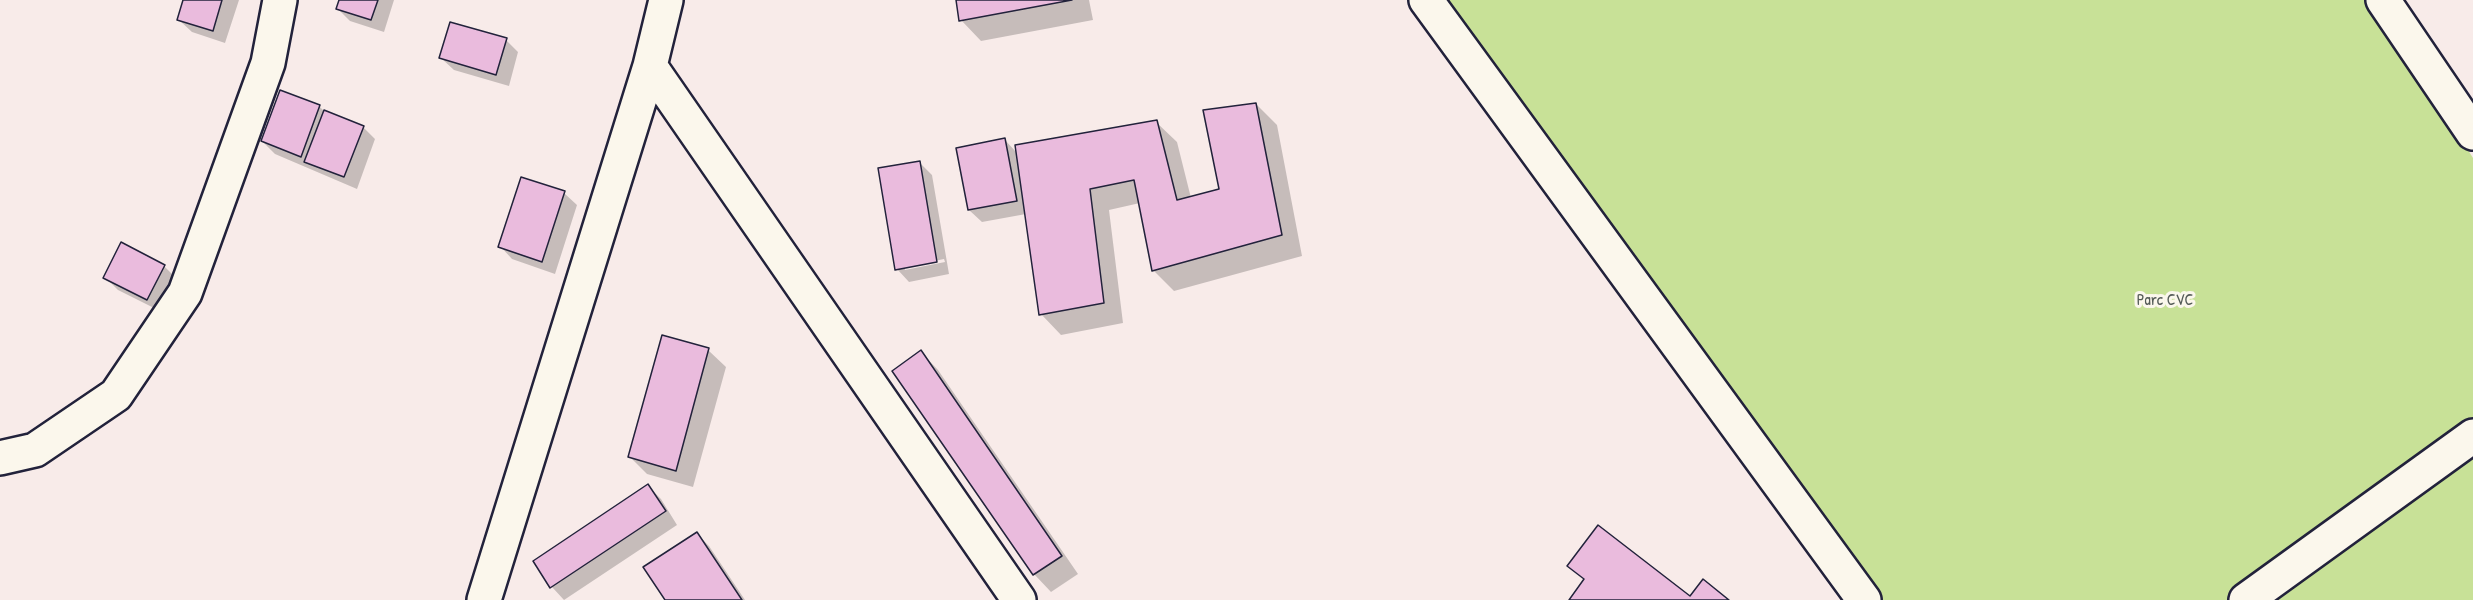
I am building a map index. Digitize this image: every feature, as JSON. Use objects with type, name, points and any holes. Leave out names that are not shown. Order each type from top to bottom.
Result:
[{"type":"street","points":[[0,458],[35,450],[116,395],[185,293],[268,63],[280,0]]},
{"type":"street","points":[[484,600],[650,66],[666,0]]},
{"type":"street","points":[[1426,0],[1864,600]]},
{"type":"street","points":[[2383,0],[2473,133]]},
{"type":"street","points":[[650,66],[1019,600]]},
{"type":"street","points":[[2246,600],[2473,436]]},
{"type":"green space","name":"Parc CVC","points":[[1427,0],[2375,0],[2473,158],[2473,600],[1864,600]]},
{"type":"building","points":[[183,0],[222,0],[213,31],[177,20]]},
{"type":"building","points":[[339,0],[378,0],[371,20],[336,9]]},
{"type":"building","points":[[956,0],[1072,0],[959,21]]},
{"type":"building","points":[[450,22],[507,38],[496,75],[439,58]]},
{"type":"building","points":[[280,90],[320,105],[301,157],[261,141]]},
{"type":"building","points":[[1256,103],[1282,235],[1152,271],[1134,180],[1090,189],[1104,303],[1039,315],[1015,145],[1157,120],[1177,200],[1219,189],[1203,110]]},
{"type":"building","points":[[324,110],[364,126],[344,177],[304,162]]},
{"type":"building","points":[[1005,138],[1017,201],[968,210],[956,148]]},
{"type":"building","points":[[920,161],[937,262],[895,270],[878,168]]},
{"type":"building","points":[[521,177],[565,191],[542,262],[498,247]]},
{"type":"building","points":[[121,242],[165,265],[147,300],[103,278]]},
{"type":"building","points":[[662,335],[709,348],[676,471],[628,457]]},
{"type":"building","points":[[921,350],[1062,556],[1033,575],[892,371]]},
{"type":"building","points":[[648,484],[666,511],[550,588],[533,561]]},
{"type":"building","points":[[1598,525],[1690,596],[1703,579],[1729,600],[1569,600],[1584,579],[1567,566]]},
{"type":"building","points":[[697,532],[742,600],[665,600],[643,567]]}]
